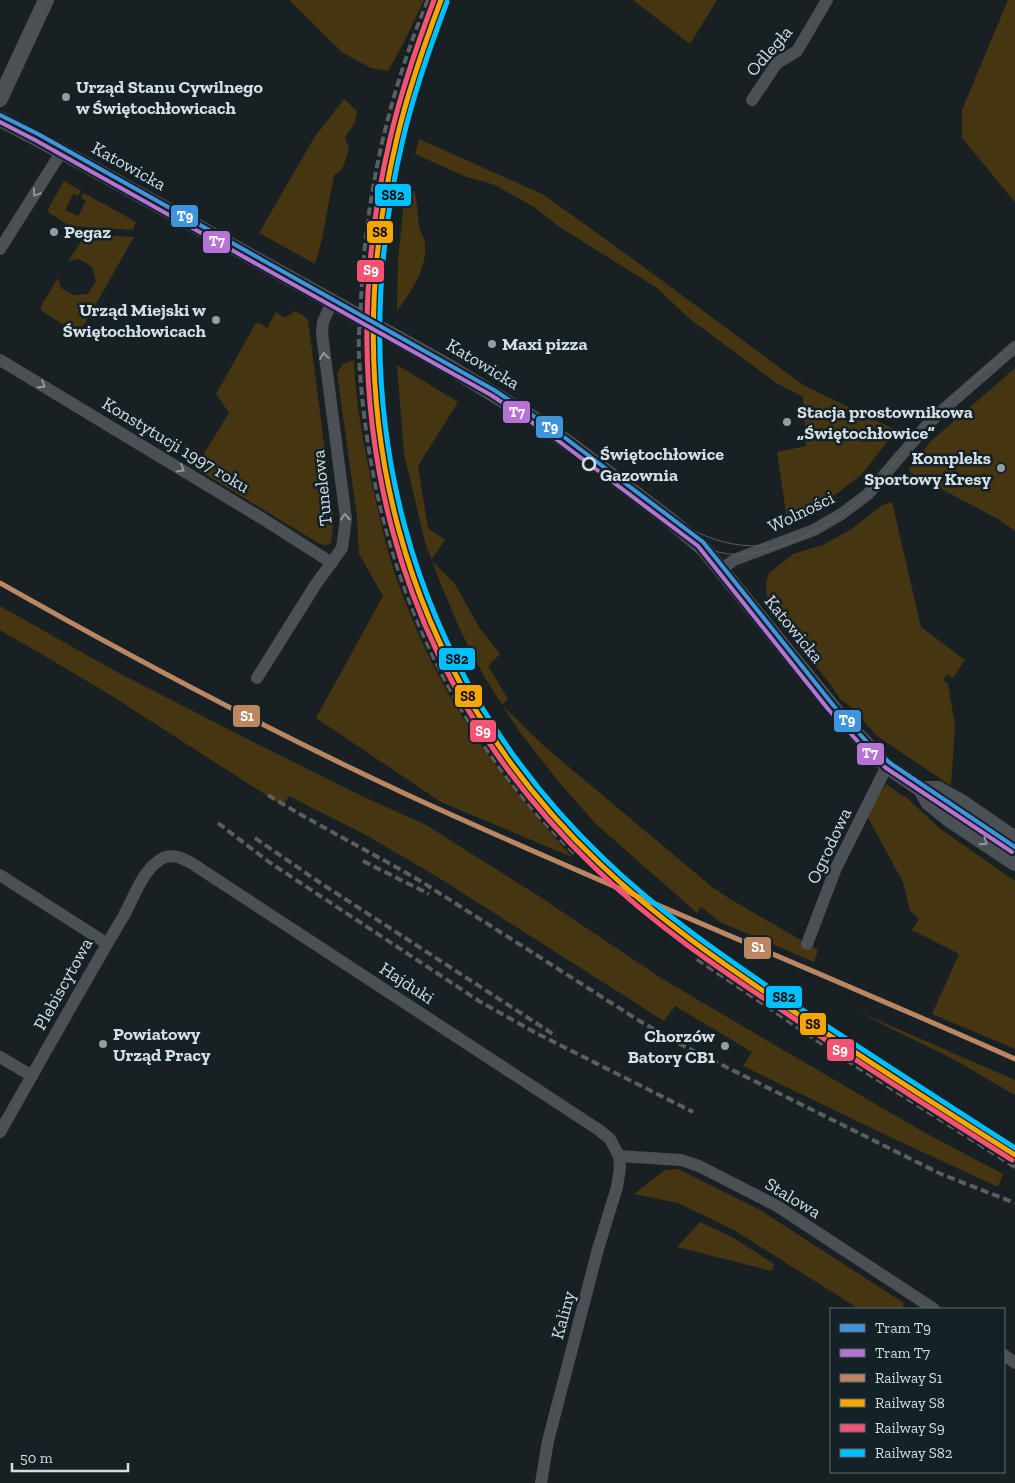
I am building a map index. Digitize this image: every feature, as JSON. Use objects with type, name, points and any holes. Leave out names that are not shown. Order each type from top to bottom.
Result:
[{"type":"street","points":[[0,99],[46,0]]},
{"type":"street","name":"Odległa","points":[[752,100],[777,63],[797,51],[828,0]]},
{"type":"street","name":"Katowicka","points":[[0,119],[62,151],[451,368],[534,419],[671,521],[704,549],[842,719],[888,766],[921,789]]},
{"type":"street","points":[[0,248],[62,151]]},
{"type":"street","name":"Tunelowa","points":[[257,678],[316,584],[342,548],[346,519],[322,334],[323,322],[332,302]]},
{"type":"street","name":"Wolności","points":[[722,569],[734,560],[814,530],[843,513],[868,494],[926,426],[1015,347]]},
{"type":"street","name":"Konstytucji 1997 roku","points":[[0,360],[263,519],[332,563]]},
{"type":"street","name":"Ogrodowa","points":[[807,944],[836,868],[888,766]]},
{"type":"street","points":[[1015,839],[960,801],[938,789],[921,789],[932,806],[1015,863]]},
{"type":"street","points":[[932,806],[941,791]]},
{"type":"street","name":"Hajduki","points":[[163,858],[171,856],[179,858],[190,862],[209,874],[599,1130],[610,1139],[619,1156]]},
{"type":"street","name":"Plebiscytowa","points":[[0,1132],[146,874],[163,858]]},
{"type":"street","points":[[0,876],[106,943]]},
{"type":"street","points":[[0,1057],[32,1076]]},
{"type":"street","name":"Stalowa","points":[[619,1156],[681,1160],[712,1172],[777,1206],[932,1308]]},
{"type":"street","name":"Kaliny","points":[[542,1483],[548,1441],[598,1249],[617,1186],[620,1169],[619,1156]]},
{"type":"shaded area","points":[[289,0],[424,0],[388,71],[371,68],[343,53]]},
{"type":"shaded area","points":[[633,0],[717,0],[690,44]]},
{"type":"shaded area","points":[[1008,0],[1015,0],[1015,202],[962,138],[962,110]]},
{"type":"shaded area","points":[[344,99],[357,111],[355,123],[345,137],[349,149],[342,170],[334,175],[322,239],[315,264],[259,233],[314,138]]},
{"type":"shaded area","points":[[419,139],[544,195],[803,385],[894,429],[895,432],[861,475],[818,508],[787,519],[777,452],[806,446],[803,397],[778,384],[691,320],[657,288],[558,226],[534,207],[495,185],[464,176],[415,154]]},
{"type":"shaded area","points":[[64,181],[81,191],[78,196],[73,194],[65,210],[78,216],[86,201],[81,198],[84,193],[136,222],[133,230],[70,226],[49,213],[48,209]]},
{"type":"shaded area","points":[[405,191],[414,191],[419,226],[425,242],[425,254],[417,280],[397,311],[398,260]]},
{"type":"shaded area","points":[[96,235],[134,237],[84,325],[79,328],[69,327],[41,310],[41,306],[58,278],[61,288],[73,295],[88,294],[96,281],[92,267],[79,259],[68,261],[83,239]]},
{"type":"shaded area","points":[[295,311],[308,320],[334,520],[331,543],[325,545],[318,543],[195,468],[229,413],[216,394],[256,323],[260,323],[267,328],[276,312],[285,317]]},
{"type":"shaded area","points":[[354,360],[360,419],[379,515],[395,574],[419,636],[450,696],[473,733],[520,796],[572,857],[441,802],[316,718],[383,596],[359,554],[357,517],[337,373],[343,364]]},
{"type":"shaded area","points":[[397,365],[458,402],[418,466],[428,528],[445,540],[431,559],[425,542],[404,454]]},
{"type":"shaded area","points":[[1015,368],[1015,531],[998,519],[911,473],[909,469],[930,442]]},
{"type":"shaded area","points":[[892,502],[921,627],[965,660],[953,678],[947,674],[943,680],[948,684],[955,726],[951,786],[877,736],[850,706],[840,699],[770,608],[767,600],[766,583],[769,573],[793,554],[823,545],[853,528],[881,506]]},
{"type":"shaded area","points":[[432,561],[455,584],[479,627],[500,654],[488,666],[508,699],[502,705],[485,678],[461,632]]},
{"type":"shaded area","points":[[0,606],[115,671],[253,742],[362,796],[426,825],[537,895],[664,980],[920,1130],[1003,1174],[998,1187],[743,1066],[752,1052],[675,1006],[664,1021],[439,878],[366,835],[289,796],[283,806],[104,691],[0,630]]},
{"type":"shaded area","points":[[503,706],[545,747],[711,886],[818,950],[814,962],[720,922],[701,907],[697,913],[596,824],[558,781],[519,731]]},
{"type":"shaded area","points":[[886,784],[905,796],[939,828],[1015,881],[1015,1049],[932,1014],[959,954],[912,930],[919,919],[910,911],[903,882],[868,818],[872,806]]},
{"type":"shaded area","points":[[852,1009],[1015,1080],[1015,1095],[953,1059]]},
{"type":"shaded area","points":[[678,1169],[760,1210],[904,1303],[902,1308],[857,1308],[734,1230],[678,1203],[634,1194],[665,1170]]},
{"type":"shaded area","points":[[700,1222],[732,1237],[774,1264],[772,1271],[677,1247]]},
{"type":"tram line","name":"T9","points":[[0,115],[38,134],[494,390],[556,431],[703,542],[833,705],[867,742],[890,763],[1015,847]]},
{"type":"tram line","name":"T7","points":[[0,122],[491,395],[552,436],[698,546],[828,709],[862,746],[886,768],[1012,852]]},
{"type":"tram line","points":[[678,530],[707,548],[718,552],[736,554],[755,553],[776,548],[816,531],[852,508],[865,496],[937,412],[1015,344]]},
{"type":"tram line","points":[[679,522],[710,538],[733,544],[769,545]]},
{"type":"railway","points":[[428,0],[401,73],[390,110],[373,185],[363,262],[359,342],[366,426],[378,495],[396,562],[419,626],[449,688],[485,746],[527,802],[575,854]]},
{"type":"railway","points":[[268,795],[422,882],[638,1020],[676,1042],[941,1174],[1015,1203]]},
{"type":"railway","points":[[218,823],[269,862],[479,1001],[536,1033],[693,1112]]},
{"type":"railway","points":[[255,838],[319,882],[556,1036]]},
{"type":"railway","points":[[363,861],[429,894]]},
{"type":"railway","points":[[697,959],[837,1054],[1015,1167]]},
{"type":"rail line","name":"S9","points":[[434,0],[410,68],[390,139],[372,240],[367,339],[374,437],[393,532],[424,623],[468,710],[525,792],[595,868],[617,889],[663,927],[736,980],[1012,1160]]},
{"type":"rail line","name":"S8","points":[[441,0],[417,68],[397,138],[379,238],[373,337],[380,435],[399,530],[430,621],[474,708],[531,789],[600,864],[645,904],[740,975],[874,1065],[1015,1155]]},
{"type":"rail line","name":"S82","points":[[447,2],[412,104],[403,139],[385,238],[380,336],[386,433],[405,527],[436,617],[479,703],[535,784],[604,859],[671,917],[743,969],[848,1040],[1015,1148]]},
{"type":"rail line","name":"S1","points":[[0,583],[203,694],[410,796],[1015,1059]]},
{"type":"place","name":"Urząd Stanu Cywilnego w Świętochłowicach","points":[[66,97]]},
{"type":"place","name":"Pegaz","points":[[54,232]]},
{"type":"place","name":"Urząd Miejski w Świętochłowicach","points":[[216,320]]},
{"type":"place","name":"Maxi pizza","points":[[492,344]]},
{"type":"place","name":"Stacja prostownikowa „Świętochłowice”","points":[[787,422]]},
{"type":"place","name":"Świętochłowice Gazownia","points":[[589,464]]},
{"type":"place","name":"Kompleks Sportowy Kresy","points":[[1001,468]]},
{"type":"place","name":"Powiatowy Urząd Pracy","points":[[103,1044]]},
{"type":"place","name":"Chorzów Batory CB1","points":[[725,1046]]}]
